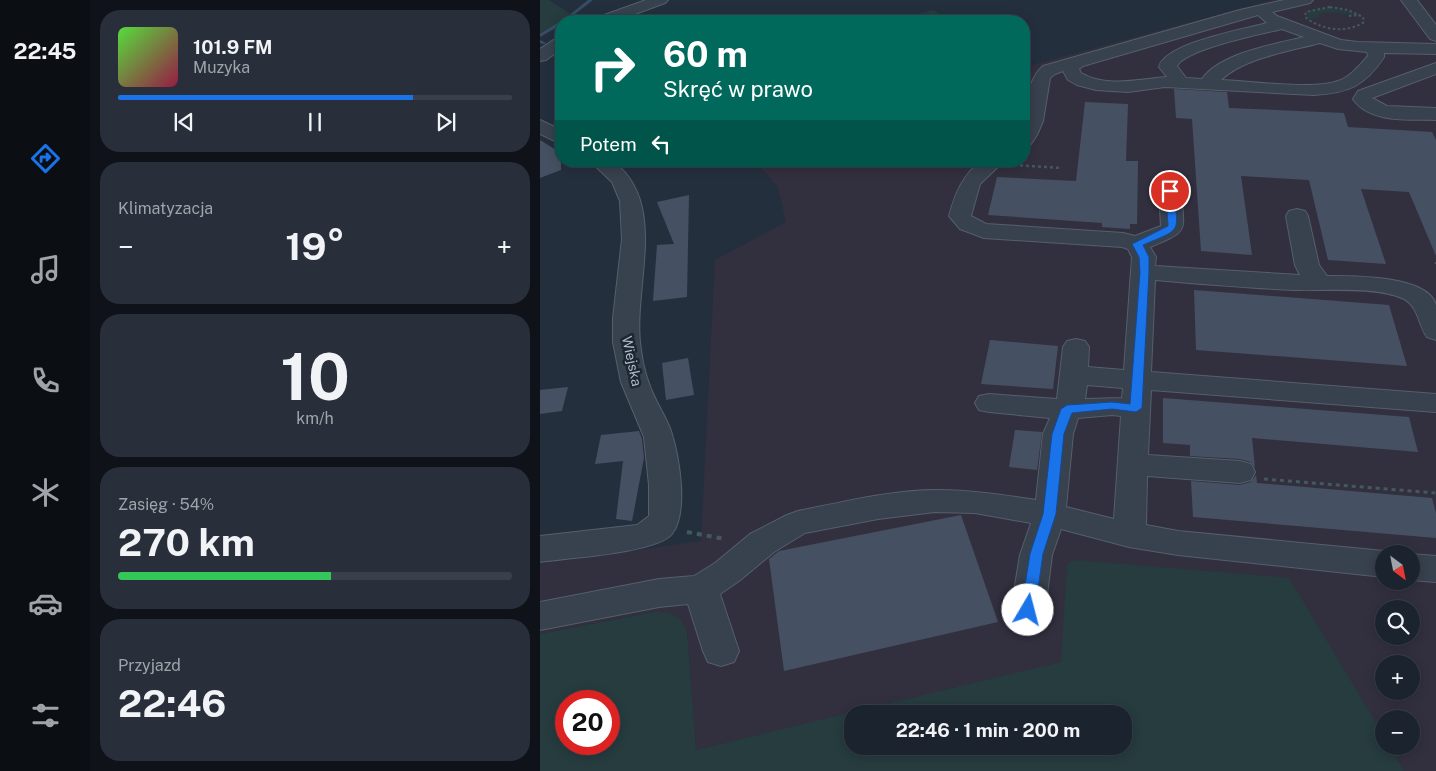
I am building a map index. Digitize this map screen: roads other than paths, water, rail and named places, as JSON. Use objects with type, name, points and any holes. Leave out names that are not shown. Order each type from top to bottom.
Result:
[{"type":"street","points":[[619,15],[660,0]]},
{"type":"street","points":[[1030,127],[1042,76],[1049,70],[1261,10],[1305,0]]},
{"type":"street","points":[[1409,0],[1422,7],[1436,36]]},
{"type":"street","points":[[1261,10],[1265,15],[1282,24],[1319,38],[1348,46],[1436,48]]},
{"type":"street","points":[[1177,78],[1168,67],[1168,62],[1175,57],[1196,48],[1282,24]]},
{"type":"street","points":[[1211,79],[1216,73],[1232,64],[1319,38]]},
{"type":"street","points":[[540,56],[555,46]]},
{"type":"street","points":[[1079,60],[1070,68],[1070,73],[1073,77],[1092,84],[1145,86],[1165,82],[1314,90],[1339,87],[1358,79],[1376,57],[1375,47]]},
{"type":"street","points":[[1436,68],[1364,95],[1362,99],[1380,111],[1436,114]]},
{"type":"street","points":[[1127,78],[1211,79],[1295,84]]},
{"type":"street","points":[[540,126],[555,135]]},
{"type":"street","name":"Wiejska","points":[[540,549],[637,537],[657,529],[665,517],[663,475],[656,431],[636,387],[626,345],[625,323],[633,254],[629,196],[616,172],[609,167]]},
{"type":"street","points":[[986,167],[972,179],[960,216],[964,223],[972,228],[984,231],[1099,238],[1137,244],[1170,230],[1172,226],[1170,191]]},
{"type":"street","points":[[1297,216],[1307,265],[1310,272],[1321,283]]},
{"type":"street","points":[[1129,535],[1144,272],[1144,257],[1137,244]]},
{"type":"street","points":[[1144,272],[1386,287],[1415,294],[1423,303],[1436,332]]},
{"type":"street","points":[[1028,610],[1036,554],[1050,514],[1058,434],[1072,395],[1075,361],[1138,379],[1436,403]]},
{"type":"street","points":[[989,403],[1067,409],[1112,406],[1136,408]]},
{"type":"street","points":[[1133,464],[1240,472]]},
{"type":"street","points":[[540,616],[659,593],[701,589],[727,572],[762,543],[798,523],[878,507],[935,501],[975,502],[1050,514],[1129,535],[1178,543],[1375,563]]},
{"type":"street","points":[[1420,567],[1436,569]]},
{"type":"street","points":[[701,589],[721,651]]},
{"type":"waterway","points":[[572,15],[591,0]]},
{"type":"waterway","points":[[540,36],[555,27]]},
{"type":"waterway","points":[[540,41],[544,43]]}]
